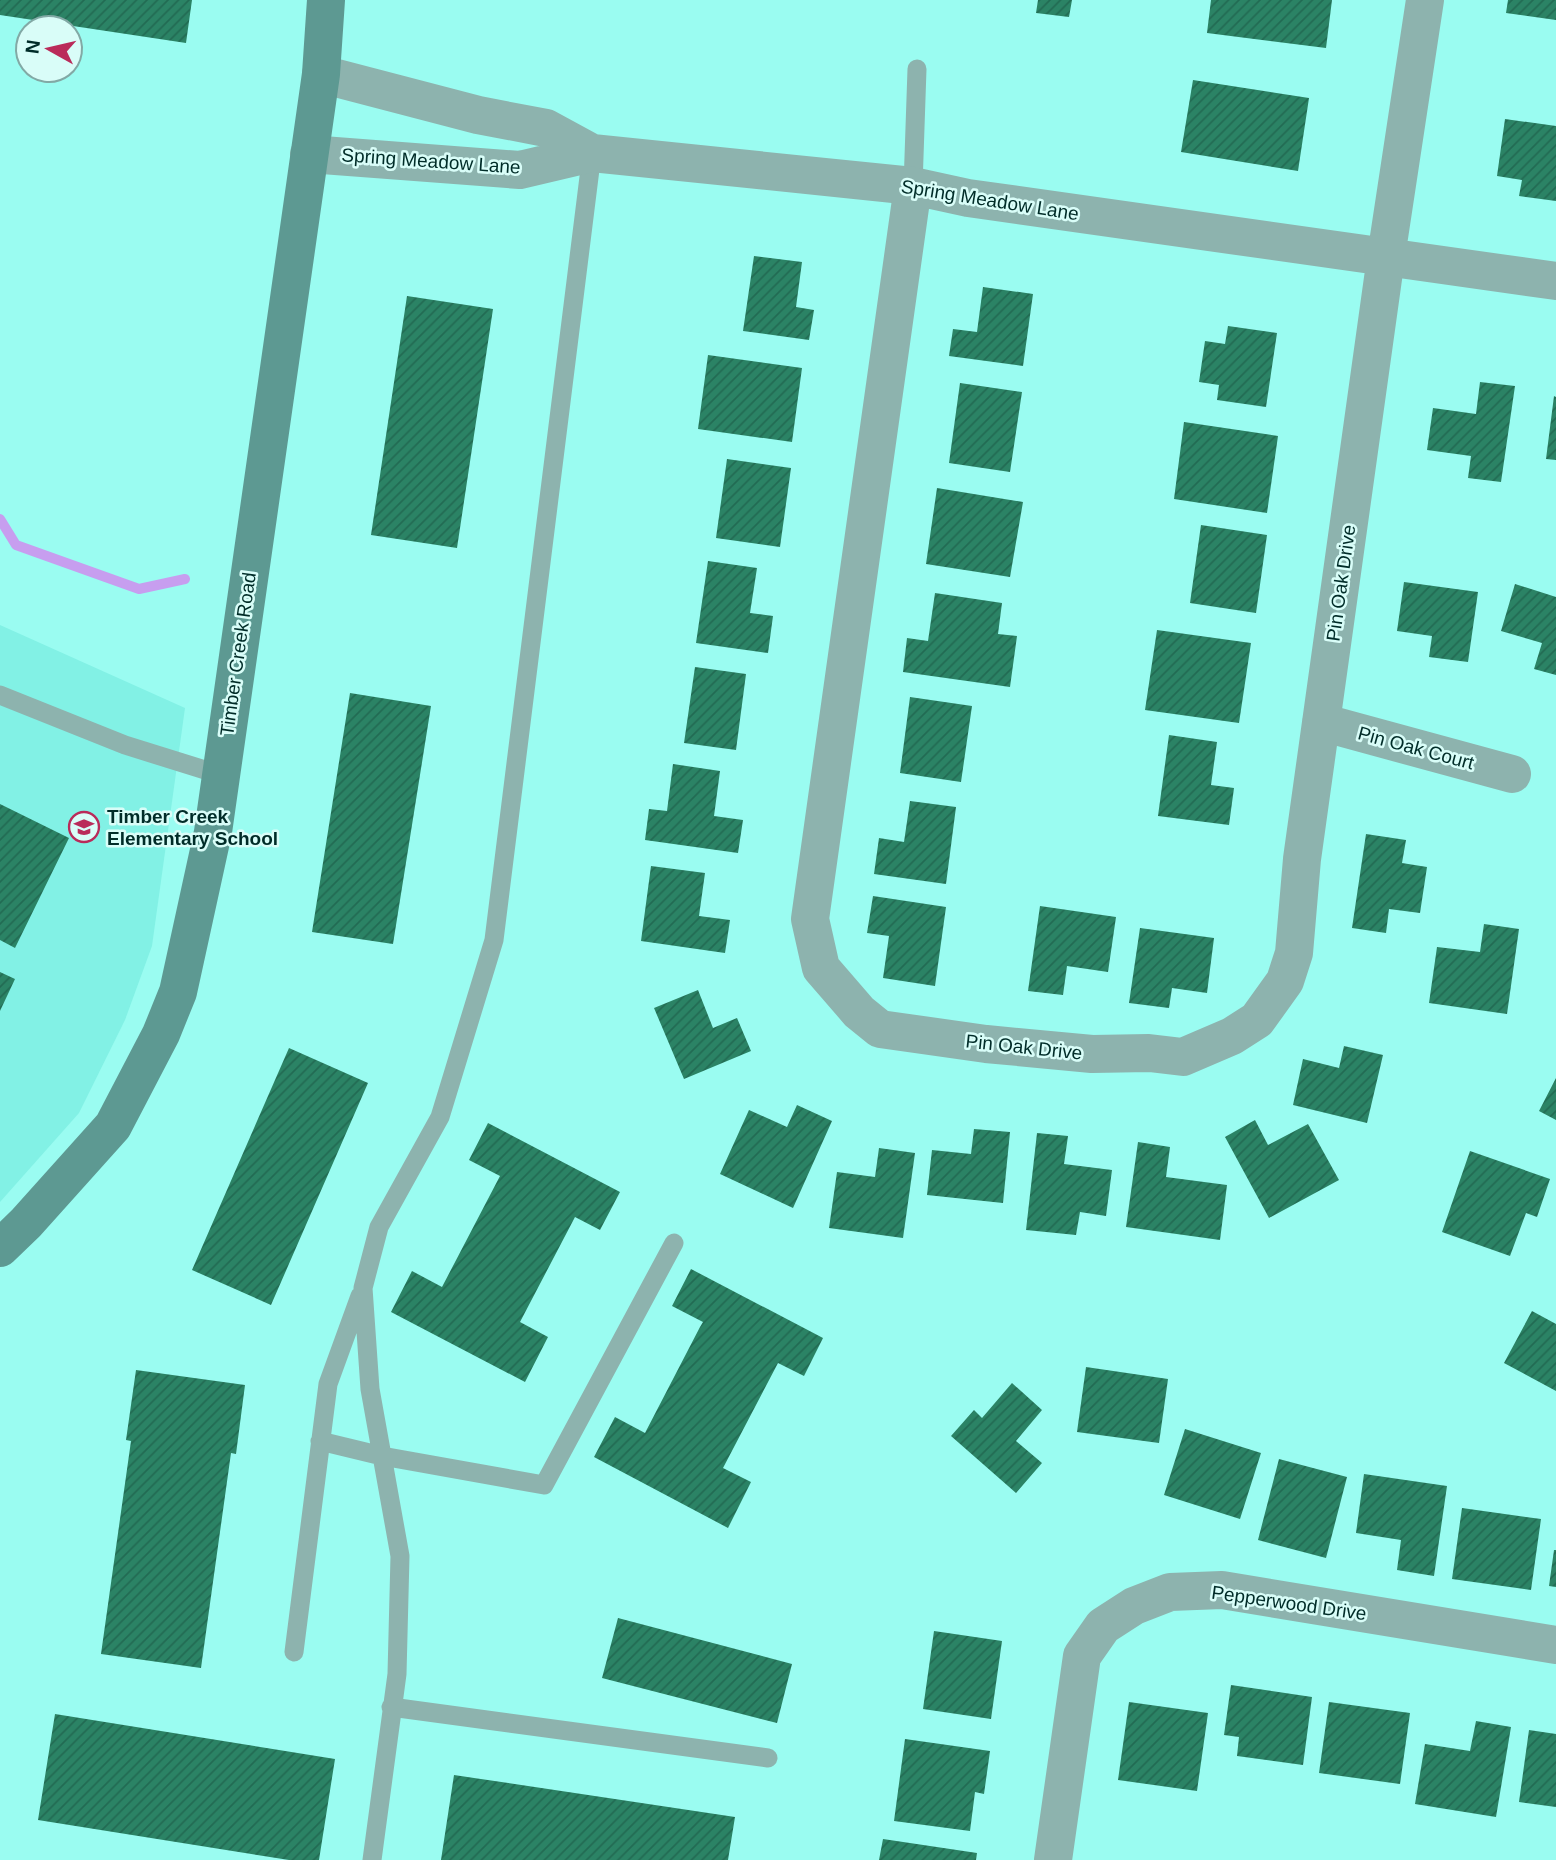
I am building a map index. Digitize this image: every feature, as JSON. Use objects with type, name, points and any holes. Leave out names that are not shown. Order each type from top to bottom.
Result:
[{"type":"street","name":"Timber Creek Road","points":[[0,1248],[113,1126],[161,1034],[178,992],[213,832],[321,74],[326,0]]},
{"type":"street","points":[[1386,257],[1426,0]]},
{"type":"street","name":"Spring Meadow Lane","points":[[321,74],[478,115],[546,128],[592,153]]},
{"type":"street","name":"Spring Meadow Lane","points":[[309,154],[520,170],[592,153],[913,186],[968,198],[1556,281]]},
{"type":"street","name":"Pin Oak Drive","points":[[913,186],[810,919],[821,968],[859,1012],[880,1029],[1066,1052],[1149,1053],[1183,1057],[1232,1035],[1257,1020],[1285,981],[1294,953],[1302,859],[1386,257]]},
{"type":"street","name":"Pin Oak Court","points":[[1321,722],[1512,774]]},
{"type":"street","name":"Pepperwood Drive","points":[[1053,1860],[1082,1656],[1103,1626],[1134,1606],[1170,1592],[1222,1590],[1556,1645]]},
{"type":"lane","points":[[913,186],[917,69]]},
{"type":"lane","points":[[295,1652],[328,1384],[363,1288],[379,1227],[440,1117],[494,940],[592,153]]},
{"type":"lane","points":[[0,695],[125,745],[221,775]]},
{"type":"lane","points":[[320,1441],[382,1456],[544,1485],[674,1243]]},
{"type":"lane","points":[[363,1288],[370,1389],[400,1556],[397,1674],[372,1860]]},
{"type":"lane","points":[[391,1707],[768,1758]]},
{"type":"shaded area","name":"Timber Creek Elementary School","points":[[0,625],[185,708],[152,946],[125,1020],[79,1113],[0,1202]]},
{"type":"building","points":[[0,0],[192,0],[186,43],[84,28],[84,14],[14,14],[14,17],[0,15]]},
{"type":"building","points":[[1038,0],[1072,0],[1069,17],[1036,13]]},
{"type":"building","points":[[1211,0],[1332,0],[1326,48],[1207,33]]},
{"type":"building","points":[[1508,0],[1556,0],[1556,20],[1506,13]]},
{"type":"building","points":[[1193,80],[1309,98],[1298,171],[1181,152]]},
{"type":"building","points":[[1505,119],[1556,126],[1556,201],[1519,196],[1522,180],[1497,176]]},
{"type":"building","points":[[754,256],[802,262],[796,307],[814,310],[809,340],[743,331]]},
{"type":"building","points":[[983,287],[1033,294],[1023,366],[949,356],[953,329],[977,332]]},
{"type":"building","points":[[407,296],[493,309],[457,548],[371,535]]},
{"type":"building","points":[[1228,326],[1277,333],[1266,407],[1217,400],[1219,385],[1199,382],[1205,341],[1225,344]]},
{"type":"building","points":[[708,355],[802,368],[792,442],[698,429]]},
{"type":"building","points":[[1480,382],[1515,386],[1501,482],[1468,478],[1471,456],[1427,450],[1433,408],[1476,414]]},
{"type":"building","points":[[960,383],[1022,392],[1010,472],[949,463]]},
{"type":"building","points":[[1554,396],[1556,397],[1556,460],[1546,459]]},
{"type":"building","points":[[1184,422],[1278,436],[1267,513],[1174,499]]},
{"type":"building","points":[[727,459],[791,468],[780,547],[716,538]]},
{"type":"building","points":[[937,488],[1023,502],[1010,577],[926,564]]},
{"type":"building","points":[[1201,525],[1267,535],[1256,613],[1190,603]]},
{"type":"building","points":[[708,561],[757,568],[750,613],[773,616],[768,653],[696,643]]},
{"type":"building","points":[[1404,582],[1478,592],[1468,662],[1429,657],[1432,636],[1397,631]]},
{"type":"building","points":[[1515,584],[1556,597],[1556,675],[1534,669],[1542,643],[1501,631]]},
{"type":"building","points":[[935,593],[1002,603],[998,634],[1017,636],[1010,687],[903,672],[907,638],[928,641]]},
{"type":"building","points":[[1157,630],[1251,643],[1239,723],[1145,710]]},
{"type":"building","points":[[695,667],[746,674],[736,750],[684,743]]},
{"type":"building","points":[[350,693],[431,706],[393,944],[312,932]]},
{"type":"building","points":[[910,697],[972,706],[961,782],[900,773]]},
{"type":"building","points":[[1169,735],[1217,742],[1211,785],[1234,788],[1229,825],[1158,816]]},
{"type":"building","points":[[673,764],[720,771],[714,816],[743,820],[738,853],[645,840],[649,809],[667,811]]},
{"type":"building","points":[[910,801],[956,807],[946,884],[874,874],[879,838],[904,842]]},
{"type":"building","points":[[0,804],[69,838],[15,948],[0,940]]},
{"type":"building","points":[[1366,834],[1406,840],[1402,863],[1427,867],[1420,913],[1389,909],[1386,933],[1352,928]]},
{"type":"building","points":[[651,866],[705,873],[699,916],[730,920],[725,953],[641,941]]},
{"type":"building","points":[[873,896],[946,907],[935,986],[883,978],[889,936],[867,933]]},
{"type":"building","points":[[1040,906],[1116,917],[1108,972],[1067,966],[1063,995],[1028,991]]},
{"type":"building","points":[[1484,924],[1519,929],[1507,1014],[1429,1003],[1437,947],[1480,952]]},
{"type":"building","points":[[1140,928],[1214,938],[1207,993],[1172,988],[1169,1008],[1129,1003]]},
{"type":"building","points":[[0,972],[15,979],[0,1011]]},
{"type":"building","points":[[698,990],[713,1028],[737,1018],[751,1051],[684,1079],[654,1008]]},
{"type":"building","points":[[1344,1046],[1383,1055],[1367,1123],[1293,1105],[1303,1059],[1339,1068]]},
{"type":"building","points":[[289,1048],[368,1083],[271,1305],[192,1270]]},
{"type":"building","points":[[1556,1078],[1556,1120],[1539,1111]]},
{"type":"building","points":[[797,1105],[832,1121],[793,1208],[720,1174],[749,1110],[787,1127]]},
{"type":"building","points":[[1255,1120],[1268,1145],[1308,1124],[1339,1180],[1269,1218],[1225,1137]]},
{"type":"building","points":[[488,1123],[620,1192],[600,1230],[575,1217],[520,1322],[548,1337],[525,1382],[391,1312],[412,1271],[442,1287],[500,1176],[469,1160]]},
{"type":"building","points":[[974,1129],[1010,1132],[1003,1203],[927,1195],[932,1150],[971,1154]]},
{"type":"building","points":[[1037,1133],[1068,1136],[1064,1164],[1112,1170],[1106,1216],[1080,1212],[1076,1235],[1026,1230]]},
{"type":"building","points":[[1138,1142],[1170,1147],[1166,1177],[1227,1185],[1220,1240],[1126,1227]]},
{"type":"building","points":[[879,1148],[915,1153],[903,1238],[829,1228],[837,1172],[875,1177]]},
{"type":"building","points":[[1470,1151],[1550,1179],[1537,1217],[1526,1213],[1510,1256],[1442,1232]]},
{"type":"building","points":[[691,1269],[823,1338],[804,1376],[778,1363],[723,1468],[751,1482],[728,1528],[594,1457],[615,1417],[645,1433],[703,1322],[672,1306]]},
{"type":"building","points":[[1532,1311],[1556,1324],[1556,1391],[1504,1363]]},
{"type":"building","points":[[1086,1367],[1168,1379],[1159,1443],[1077,1432]]},
{"type":"building","points":[[136,1370],[245,1385],[236,1454],[231,1453],[201,1668],[101,1654],[131,1441],[126,1440]]},
{"type":"building","points":[[1012,1383],[1042,1410],[1016,1441],[1042,1463],[1016,1493],[951,1436],[974,1410],[982,1418]]},
{"type":"building","points":[[1185,1429],[1261,1453],[1240,1519],[1164,1495]]},
{"type":"building","points":[[1279,1459],[1347,1477],[1326,1558],[1258,1540]]},
{"type":"building","points":[[1364,1474],[1447,1486],[1434,1576],[1397,1570],[1401,1540],[1356,1533]]},
{"type":"building","points":[[1462,1508],[1541,1519],[1531,1590],[1452,1579]]},
{"type":"building","points":[[1556,1550],[1556,1587],[1549,1586]]},
{"type":"building","points":[[618,1618],[792,1664],[777,1723],[602,1678]]},
{"type":"building","points":[[934,1631],[1002,1641],[991,1719],[923,1709]]},
{"type":"building","points":[[1231,1685],[1312,1697],[1303,1765],[1237,1756],[1239,1737],[1224,1735]]},
{"type":"building","points":[[1129,1702],[1208,1713],[1197,1791],[1118,1780]]},
{"type":"building","points":[[1329,1702],[1410,1713],[1400,1784],[1319,1773]]},
{"type":"building","points":[[55,1714],[335,1759],[319,1860],[289,1860],[38,1820]]},
{"type":"building","points":[[1476,1721],[1511,1727],[1496,1817],[1415,1804],[1425,1744],[1470,1751]]},
{"type":"building","points":[[1529,1730],[1556,1734],[1556,1807],[1519,1802]]},
{"type":"building","points":[[905,1739],[990,1751],[984,1794],[975,1792],[970,1831],[894,1821]]},
{"type":"building","points":[[454,1775],[735,1817],[728,1860],[441,1860]]},
{"type":"building","points":[[883,1839],[977,1853],[976,1860],[879,1860]]},
{"type":"waterway","points":[[0,519],[16,545],[139,589],[185,579]]},
{"type":"place","name":"Timber Creek Elementary School","points":[[84,827]]}]
